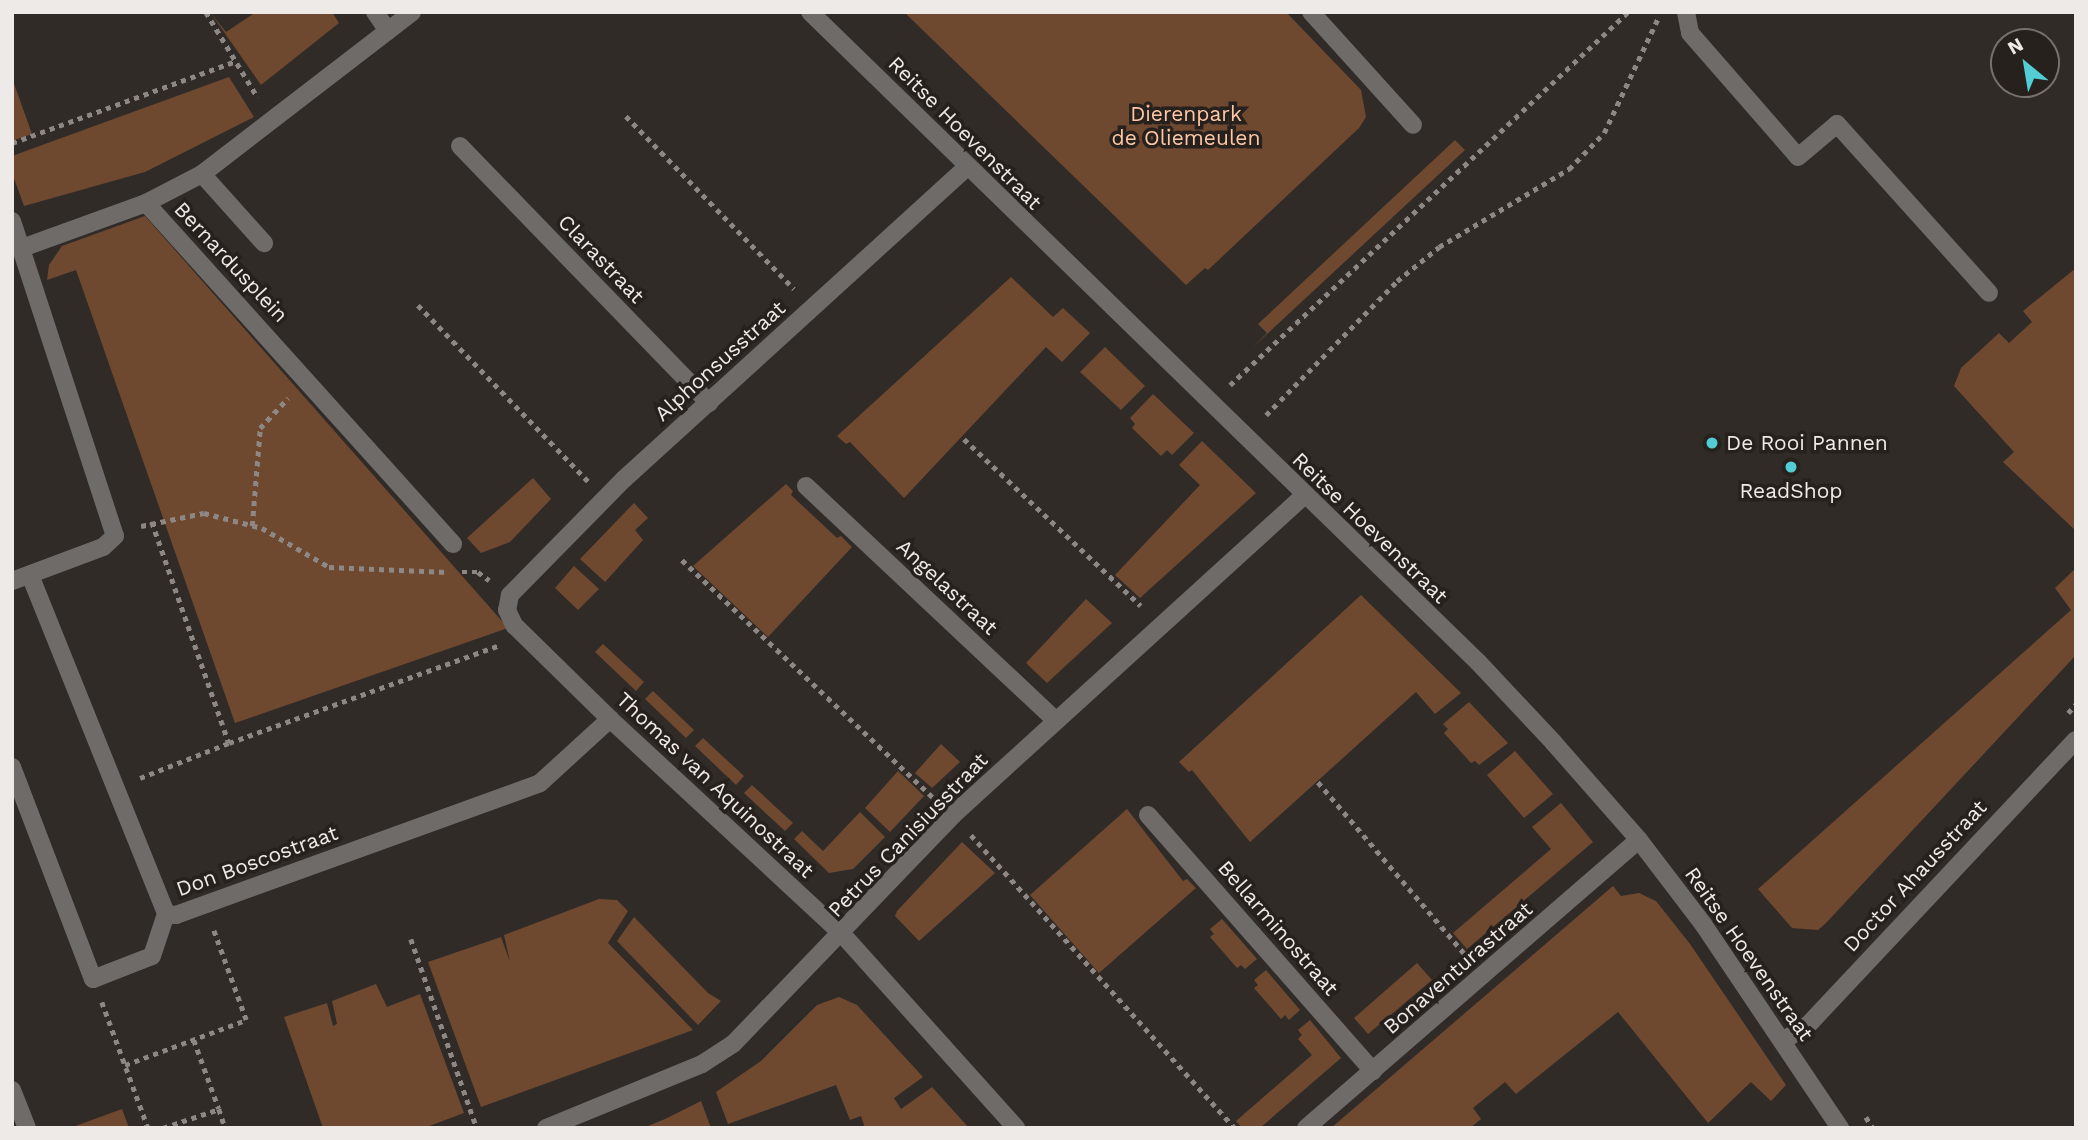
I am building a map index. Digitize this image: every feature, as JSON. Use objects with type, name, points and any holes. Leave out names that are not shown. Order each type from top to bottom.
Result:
[{"type":"street","points":[[375,12],[388,31]]},
{"type":"street","name":"Bernardusplein","points":[[412,12],[202,174],[146,203],[309,380],[453,544]]},
{"type":"street","name":"Reitse Hoevenstraat","points":[[810,12],[1303,496],[1478,662],[1639,840],[1784,1040],[1840,1128]]},
{"type":"street","points":[[1311,12],[1413,125]]},
{"type":"street","points":[[1686,12],[1690,33],[1798,157],[1837,124],[1989,293]]},
{"type":"street","name":"Clarastraat","points":[[460,146],[709,403]]},
{"type":"street","name":"Alphonsusstraat","points":[[510,595],[605,499],[967,167]]},
{"type":"street","points":[[202,174],[264,243]]},
{"type":"street","points":[[22,248],[146,203]]},
{"type":"street","points":[[12,221],[115,536],[103,547],[12,581]]},
{"type":"street","name":"Angelastraat","points":[[806,486],[1056,722]]},
{"type":"street","name":"Petrus Canisiusstraat","points":[[546,1128],[702,1063],[733,1044],[843,935],[953,816],[1303,496]]},
{"type":"street","name":"Don Boscostraat","points":[[30,575],[166,914],[176,915],[540,783],[610,719]]},
{"type":"street","name":"Thomas van Aquinostraat","points":[[510,595],[508,610],[525,636],[610,719],[843,935],[1016,1128]]},
{"type":"street","name":"Doctor Ahausstraat","points":[[1784,1040],[1808,1025],[2076,740]]},
{"type":"street","points":[[12,767],[93,979],[152,956],[166,914]]},
{"type":"street","name":"Bellarminostraat","points":[[1148,815],[1373,1071]]},
{"type":"street","name":"Bonaventurastraat","points":[[1306,1128],[1639,840]]},
{"type":"street","points":[[12,1090],[27,1128]]},
{"type":"path","points":[[206,12],[272,122]]},
{"type":"path","points":[[1210,404],[1628,12]]},
{"type":"path","points":[[1266,415],[1397,281],[1439,247],[1548,183],[1596,142],[1604,133],[1661,12]]},
{"type":"path","points":[[12,143],[236,61]]},
{"type":"path","points":[[626,116],[813,309]]},
{"type":"path","points":[[418,305],[605,499]]},
{"type":"path","points":[[252,526],[260,428],[309,380]]},
{"type":"path","points":[[964,439],[1161,625]]},
{"type":"path","points":[[163,521],[204,513],[252,526],[329,567],[478,572],[510,595]]},
{"type":"path","points":[[152,522],[229,743]]},
{"type":"path","points":[[114,787],[525,636]]},
{"type":"path","points":[[1318,782],[1484,976]]},
{"type":"path","points":[[125,1065],[246,1020],[204,905]]},
{"type":"path","points":[[411,939],[477,1128]]},
{"type":"path","points":[[93,979],[148,1128]]},
{"type":"path","points":[[194,1040],[225,1128]]},
{"type":"path","points":[[163,1128],[219,1109]]},
{"type":"green space","points":[[210,12],[226,32],[256,12],[332,12],[339,23],[261,85]]},
{"type":"green space","name":"Dierenpark de Oliemeulen","points":[[904,12],[1286,12],[1361,90],[1366,117],[1359,128],[1208,270],[1205,268],[1186,285]]},
{"type":"green space","points":[[229,77],[254,117],[145,172],[24,206],[12,173],[12,156]]},
{"type":"green space","points":[[12,78],[32,134],[12,141]]},
{"type":"green space","points":[[1455,140],[1465,150],[1252,348],[1267,333],[1258,324]]},
{"type":"green space","points":[[145,216],[508,628],[235,723],[76,270],[47,280],[49,265],[62,246]]},
{"type":"green space","points":[[2076,268],[2076,531],[2003,462],[2014,452],[1954,386],[1961,368],[1999,333],[2009,343],[2032,322],[2023,311]]},
{"type":"green space","points":[[1011,277],[1053,317],[1063,308],[1090,333],[1062,362],[1046,347],[904,498],[850,442],[846,444],[837,436]]},
{"type":"green space","points":[[1105,347],[1145,386],[1121,410],[1080,372]]},
{"type":"green space","points":[[1153,394],[1194,433],[1172,455],[1167,450],[1161,456],[1132,428],[1135,424],[1130,418]]},
{"type":"green space","points":[[1202,441],[1256,493],[1140,598],[1115,575],[1200,485],[1179,465]]},
{"type":"green space","points":[[533,478],[551,499],[510,542],[481,553],[467,538]]},
{"type":"green space","points":[[786,484],[793,491],[791,495],[837,538],[841,536],[852,547],[768,637],[693,566]]},
{"type":"green space","points":[[634,503],[648,518],[635,530],[643,540],[605,582],[580,559]]},
{"type":"green space","points":[[574,566],[599,589],[578,610],[555,588]]},
{"type":"green space","points":[[2076,568],[2076,655],[1826,923],[1818,930],[1792,928],[1758,889],[2071,610],[2055,588]]},
{"type":"green space","points":[[1361,595],[1461,693],[1435,714],[1416,692],[1250,842],[1192,770],[1189,772],[1179,762]]},
{"type":"green space","points":[[1086,599],[1112,623],[1047,683],[1026,663]]},
{"type":"green space","points":[[603,644],[644,682],[636,691],[595,652]]},
{"type":"green space","points":[[653,691],[694,730],[686,738],[645,699]]},
{"type":"green space","points":[[1469,702],[1508,743],[1479,765],[1475,761],[1471,763],[1444,733],[1448,729],[1443,724]]},
{"type":"green space","points":[[703,738],[744,776],[736,785],[695,746]]},
{"type":"green space","points":[[941,744],[960,762],[932,788],[915,773]]},
{"type":"green space","points":[[1515,751],[1553,794],[1524,818],[1487,775]]},
{"type":"green space","points":[[898,771],[924,796],[890,832],[865,808]]},
{"type":"green space","points":[[752,785],[793,823],[785,831],[744,793]]},
{"type":"green space","points":[[1561,803],[1593,842],[1467,949],[1453,933],[1551,849],[1532,827]]},
{"type":"green space","points":[[1127,809],[1183,881],[1187,879],[1196,888],[1099,973],[1030,895]]},
{"type":"green space","points":[[860,812],[885,837],[853,869],[829,873],[794,839],[802,831],[823,851]]},
{"type":"green space","points":[[962,842],[995,873],[919,941],[895,916],[897,911]]},
{"type":"green space","points":[[1613,886],[1621,896],[1639,893],[1656,901],[1690,944],[1786,1085],[1771,1101],[1751,1082],[1708,1123],[1618,1012],[1516,1094],[1505,1082],[1473,1108],[1481,1119],[1470,1128],[1331,1128]]},
{"type":"green space","points":[[599,899],[617,900],[628,911],[608,943],[693,1030],[481,1107],[428,962],[501,937],[510,962],[504,935]]},
{"type":"green space","points":[[634,917],[708,993],[721,1001],[698,1025],[617,941]]},
{"type":"green space","points":[[1222,919],[1257,959],[1245,969],[1241,965],[1237,968],[1210,937],[1214,934],[1210,929]]},
{"type":"green space","points":[[1417,963],[1432,980],[1368,1034],[1354,1018]]},
{"type":"green space","points":[[1266,970],[1300,1010],[1289,1020],[1285,1015],[1281,1019],[1254,988],[1258,985],[1254,980]]},
{"type":"green space","points":[[376,984],[387,1007],[420,994],[464,1113],[424,1128],[323,1128],[284,1017],[327,1003],[333,1026],[337,1024],[332,1001]]},
{"type":"green space","points":[[839,997],[857,1005],[923,1077],[894,1098],[901,1109],[932,1087],[969,1128],[865,1128],[861,1116],[850,1120],[836,1085],[728,1124],[716,1092],[761,1061],[817,1005]]},
{"type":"green space","points":[[1310,1020],[1341,1058],[1260,1128],[1242,1128],[1236,1121],[1312,1055],[1298,1039],[1302,1035],[1298,1030]]},
{"type":"green space","points":[[701,1101],[711,1128],[643,1128],[665,1119]]},
{"type":"green space","points":[[122,1109],[129,1128],[70,1128]]},
{"type":"place","name":"De Rooi Pannen","points":[[1712,443]]},
{"type":"place","name":"ReadShop","points":[[1791,467]]}]
